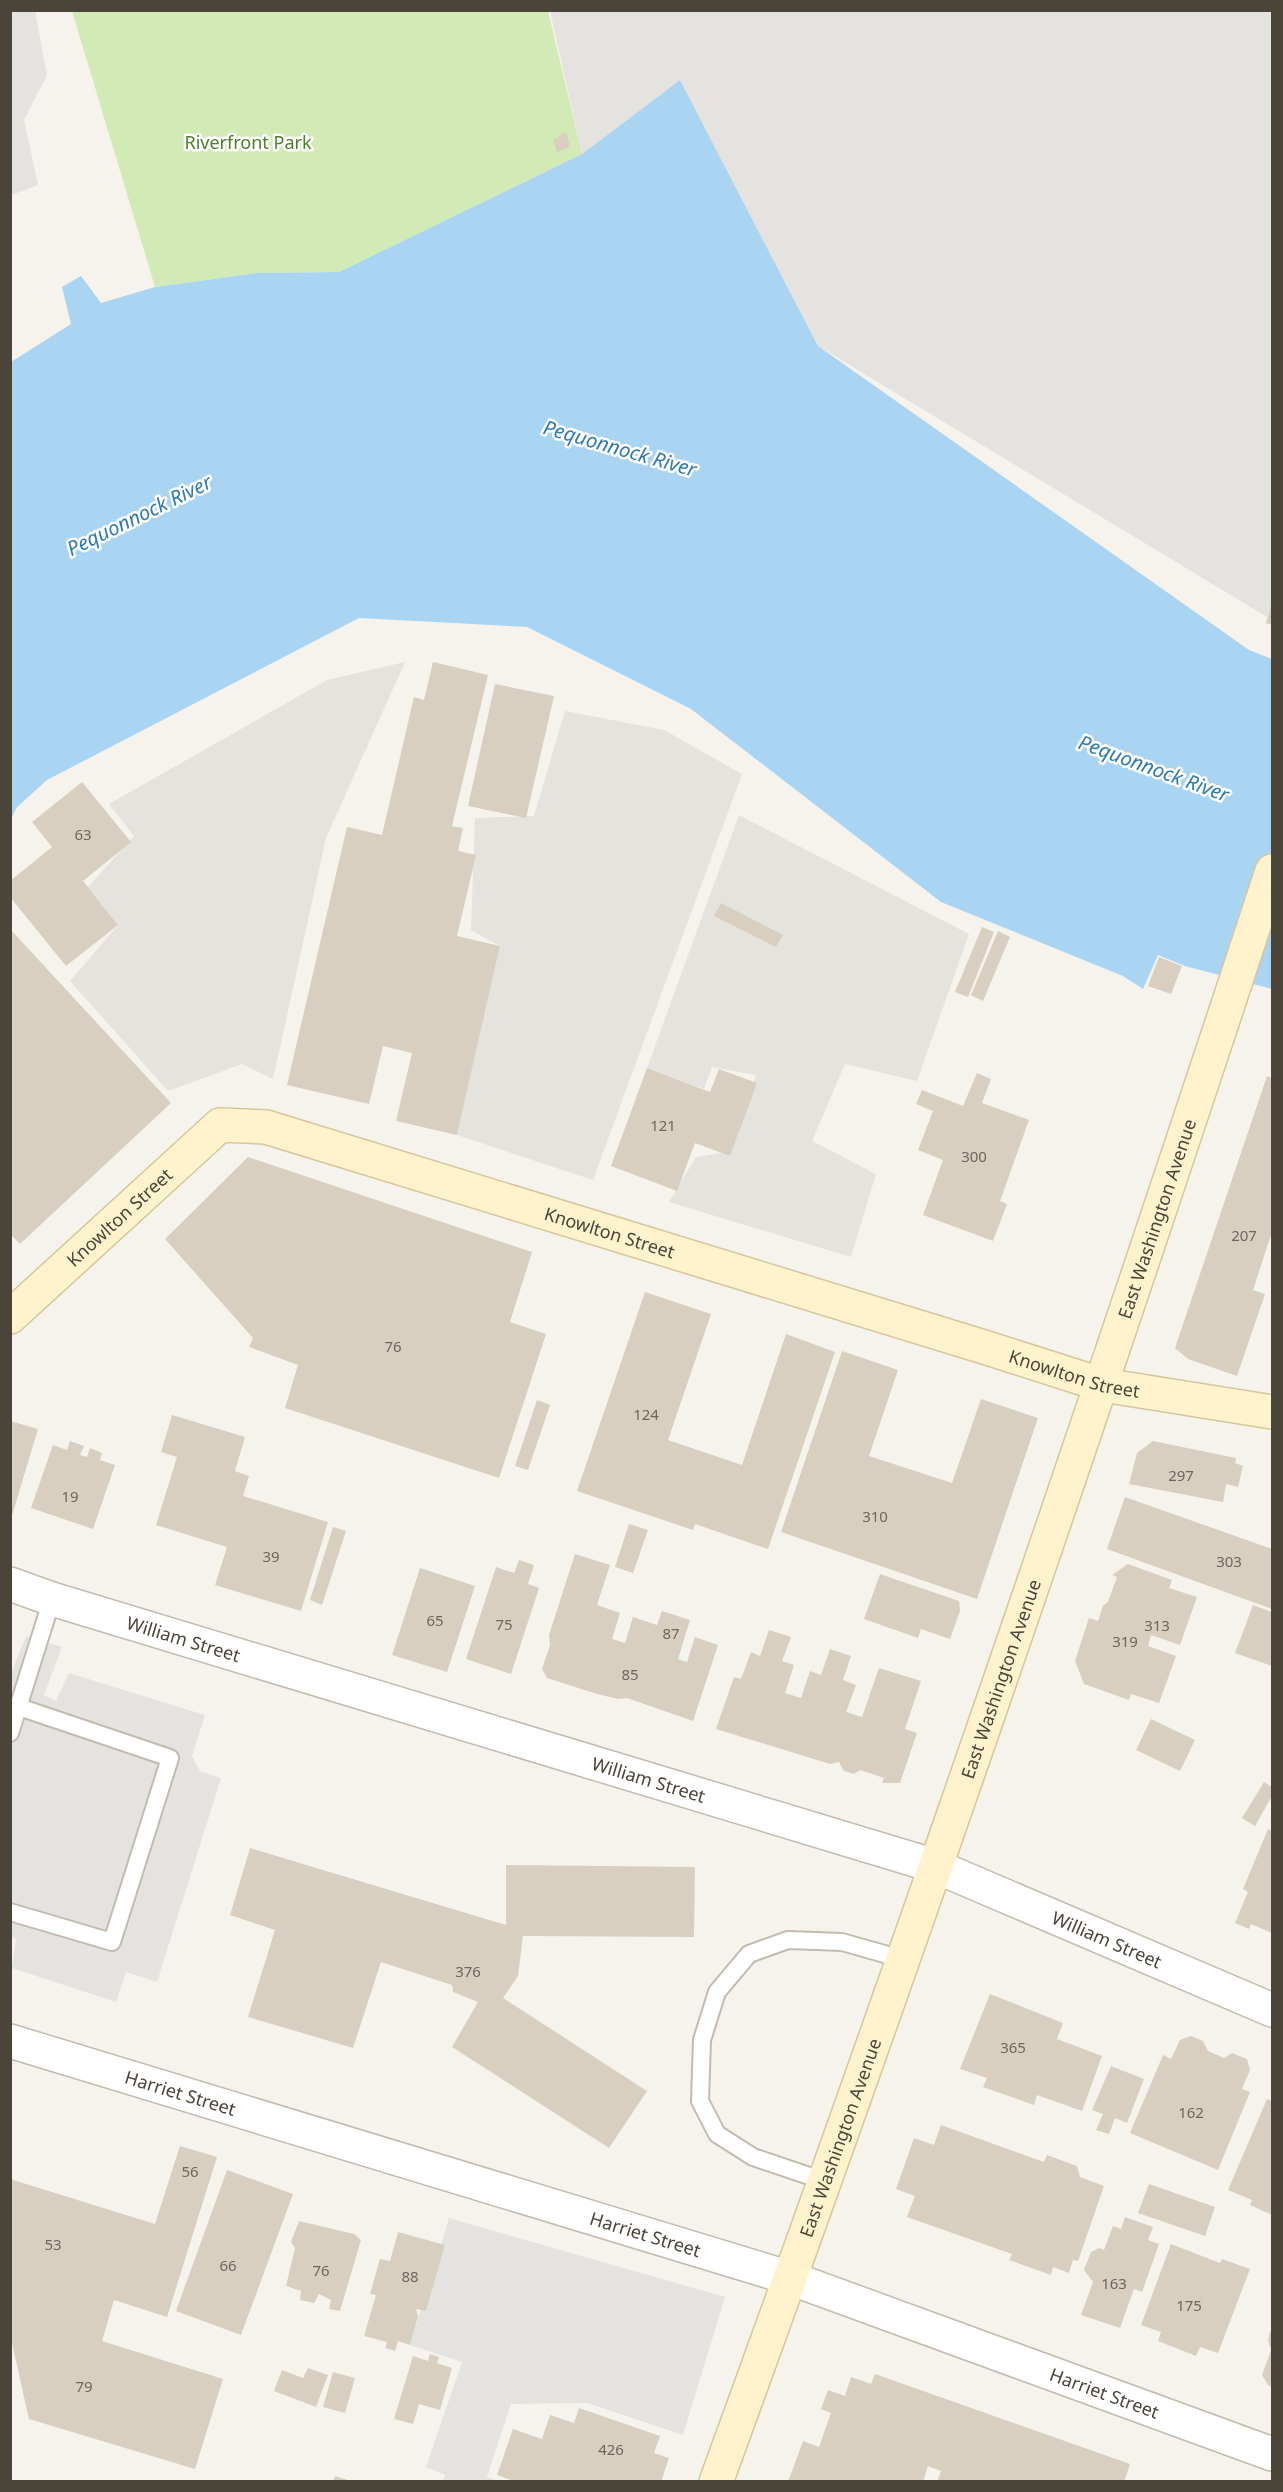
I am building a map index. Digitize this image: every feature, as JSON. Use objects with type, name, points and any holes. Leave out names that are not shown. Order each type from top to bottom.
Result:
[{"type":"main road","name":"East Washington Avenue","points":[[717,2481],[1103,1386],[1272,871]]},
{"type":"main road","name":"Knowlton Street","points":[[10,1317],[220,1125],[266,1127],[984,1347],[1103,1386],[1272,1412]]},
{"type":"street","name":"William Street","points":[[10,1584],[52,1599],[935,1866],[1272,2010]]},
{"type":"street","name":"Harriet Street","points":[[10,2041],[790,2278],[1272,2454]]},
{"type":"lane","points":[[10,1732],[52,1599]]},
{"type":"lane","points":[[10,1912],[112,1942],[170,1758],[18,1707]]},
{"type":"lane","points":[[824,2181],[753,2157],[717,2134],[700,2101],[702,2040],[717,1992],[749,1954],[788,1940],[842,1942],[902,1959]]},
{"type":"shaded area","points":[[11,10],[35,11],[47,75],[24,120],[38,185],[11,195]]},
{"type":"shaded area","points":[[550,11],[1272,11],[1272,620],[818,346],[680,80],[582,154]]},
{"type":"shaded area","points":[[405,662],[326,838],[273,1079],[242,1064],[168,1091],[70,981],[118,925],[88,887],[134,836],[109,804],[327,680]]},
{"type":"shaded area","points":[[565,711],[664,730],[742,774],[593,1180],[457,1135],[500,946],[471,930],[475,818],[534,816]]},
{"type":"shaded area","points":[[739,815],[969,934],[917,1081],[845,1064],[812,1141],[876,1174],[851,1257],[669,1202],[696,1157],[732,1151],[756,1075],[712,1067],[704,1089],[647,1068]]},
{"type":"shaded area","points":[[26,1636],[62,1647],[44,1695],[56,1701],[69,1673],[205,1715],[192,1756],[200,1771],[221,1778],[157,1982],[126,1972],[116,2002],[12,1968],[16,1939],[10,1936],[10,1676]]},
{"type":"shaded area","points":[[449,2218],[725,2297],[683,2435],[587,2403],[511,2404],[487,2477],[498,2481],[443,2481],[445,2475],[426,2467],[462,2362],[410,2345]]},
{"type":"green space","name":"Riverfront Park","points":[[72,11],[548,11],[582,154],[339,272],[257,273],[155,287]]},
{"type":"water","name":"Pequonnock River","points":[[680,80],[818,346],[1249,650],[1272,659],[1272,989],[1185,966],[1158,955],[1143,989],[1123,976],[941,902],[691,709],[527,627],[359,618],[47,780],[17,807],[11,819],[11,362],[71,324],[62,287],[81,276],[101,303],[155,287],[257,273],[339,272],[582,154]]},
{"type":"building","points":[[566,132],[570,147],[557,152],[553,140]]},
{"type":"building","points":[[1272,602],[1272,625],[1266,623]]},
{"type":"building","points":[[433,662],[488,675],[452,826],[463,828],[458,851],[476,855],[457,936],[500,946],[457,1135],[396,1121],[412,1053],[383,1046],[369,1104],[287,1085],[347,827],[382,835],[414,697],[424,700]]},
{"type":"building","points":[[495,684],[554,696],[526,818],[468,806]]},
{"type":"building","points":[[82,782],[131,842],[83,881],[118,925],[66,966],[10,897],[10,881],[52,847],[32,822]]},
{"type":"building","points":[[721,903],[783,935],[776,947],[714,916]]},
{"type":"building","points":[[982,927],[994,932],[968,997],[955,992]]},
{"type":"building","points":[[10,929],[171,1103],[20,1244],[10,1234]]},
{"type":"building","points":[[998,931],[1010,937],[983,1001],[971,995]]},
{"type":"building","points":[[1159,957],[1182,966],[1171,994],[1148,986]]},
{"type":"building","points":[[647,1068],[710,1092],[719,1069],[757,1083],[730,1156],[695,1143],[677,1191],[611,1166]]},
{"type":"building","points":[[977,1073],[991,1079],[982,1103],[1029,1120],[1000,1201],[1007,1204],[993,1241],[923,1215],[943,1160],[918,1150],[933,1111],[916,1104],[922,1090],[963,1106]]},
{"type":"building","points":[[1267,1076],[1272,1078],[1272,1232],[1253,1290],[1265,1294],[1237,1376],[1188,1359],[1175,1348]]},
{"type":"building","points":[[248,1157],[532,1252],[510,1322],[546,1334],[499,1478],[285,1408],[298,1365],[249,1347],[253,1338],[165,1239]]},
{"type":"building","points":[[645,1292],[711,1314],[668,1440],[742,1465],[786,1334],[835,1352],[768,1549],[695,1524],[693,1530],[577,1491]]},
{"type":"building","points":[[842,1351],[898,1370],[869,1456],[952,1483],[981,1399],[1038,1418],[977,1599],[781,1532]]},
{"type":"building","points":[[537,1400],[550,1405],[528,1470],[515,1466]]},
{"type":"building","points":[[172,1415],[245,1437],[235,1471],[249,1476],[243,1496],[328,1522],[301,1611],[215,1585],[227,1547],[156,1525],[177,1457],[161,1452]]},
{"type":"building","points":[[10,1421],[38,1429],[11,1519],[10,1519]]},
{"type":"building","points":[[70,1441],[84,1446],[80,1455],[87,1457],[90,1448],[102,1453],[100,1460],[115,1465],[93,1529],[31,1508],[53,1445],[67,1450]]},
{"type":"building","points":[[1153,1441],[1236,1458],[1235,1463],[1243,1466],[1238,1487],[1226,1484],[1223,1502],[1129,1484],[1137,1453]]},
{"type":"building","points":[[1125,1497],[1272,1549],[1272,1609],[1107,1549]]},
{"type":"building","points":[[629,1524],[648,1530],[633,1573],[615,1567]]},
{"type":"building","points":[[333,1527],[346,1531],[322,1605],[310,1600]]},
{"type":"building","points":[[575,1554],[610,1565],[597,1605],[620,1613],[612,1639],[625,1643],[633,1617],[657,1625],[662,1611],[690,1620],[678,1659],[687,1662],[695,1637],[718,1645],[693,1721],[627,1698],[618,1699],[597,1694],[547,1678],[542,1669],[550,1645],[549,1635]]},
{"type":"building","points":[[519,1560],[534,1565],[528,1584],[539,1588],[511,1674],[466,1659],[496,1567],[514,1573]]},
{"type":"building","points":[[1128,1564],[1172,1580],[1169,1588],[1197,1597],[1180,1645],[1151,1635],[1148,1646],[1176,1656],[1159,1703],[1131,1694],[1129,1700],[1084,1684],[1075,1661],[1089,1618],[1098,1621],[1103,1606],[1108,1602],[1117,1577],[1112,1575]]},
{"type":"building","points":[[420,1568],[475,1586],[447,1672],[392,1655]]},
{"type":"building","points":[[880,1574],[959,1601],[960,1611],[950,1639],[921,1629],[918,1638],[864,1619]]},
{"type":"building","points":[[1253,1605],[1272,1612],[1272,1666],[1235,1653]]},
{"type":"building","points":[[769,1630],[791,1637],[782,1661],[794,1665],[785,1693],[801,1698],[810,1671],[821,1675],[830,1649],[851,1656],[843,1680],[856,1685],[846,1712],[862,1717],[879,1668],[921,1681],[905,1729],[917,1733],[900,1783],[882,1783],[884,1778],[860,1770],[854,1774],[844,1771],[839,1762],[830,1764],[716,1729],[734,1677],[741,1679],[751,1652],[760,1656]]},
{"type":"building","points":[[1151,1719],[1195,1740],[1180,1771],[1136,1750]]},
{"type":"building","points":[[1264,1782],[1272,1787],[1272,1796],[1255,1826],[1242,1818]]},
{"type":"building","points":[[1268,1829],[1272,1831],[1272,1933],[1251,1924],[1249,1929],[1235,1923],[1248,1892],[1243,1889]]},
{"type":"building","points":[[250,1848],[506,1925],[506,1865],[695,1867],[694,1937],[523,1936],[518,1976],[503,1998],[647,2091],[609,2148],[452,2047],[478,2002],[453,1992],[452,1985],[381,1962],[353,2048],[248,2017],[275,1930],[230,1915]]},
{"type":"building","points":[[990,1994],[1063,2023],[1057,2039],[1102,2056],[1082,2111],[1037,2095],[1034,2105],[983,2087],[987,2078],[960,2069]]},
{"type":"building","points":[[1191,2036],[1203,2041],[1208,2051],[1224,2058],[1232,2053],[1247,2059],[1250,2070],[1242,2089],[1250,2092],[1218,2170],[1130,2133],[1163,2055],[1171,2059],[1180,2040]]},
{"type":"building","points":[[1111,2066],[1144,2079],[1127,2123],[1115,2118],[1109,2134],[1096,2130],[1103,2114],[1092,2110]]},
{"type":"building","points":[[1267,2099],[1272,2101],[1272,2215],[1250,2205],[1252,2200],[1228,2190]]},
{"type":"building","points":[[941,2125],[1044,2162],[1047,2155],[1077,2166],[1080,2177],[1104,2186],[1078,2261],[1073,2260],[1069,2273],[1053,2267],[1051,2275],[1009,2260],[1012,2254],[907,2217],[915,2196],[896,2189],[914,2138],[934,2145]]},
{"type":"building","points":[[180,2146],[217,2157],[167,2317],[114,2300],[102,2341],[223,2379],[195,2469],[29,2419],[10,2334],[10,2179],[155,2224]]},
{"type":"building","points":[[227,2170],[293,2194],[241,2335],[176,2311]]},
{"type":"building","points":[[1149,2184],[1215,2207],[1205,2236],[1138,2213]]},
{"type":"building","points":[[1125,2217],[1153,2227],[1148,2240],[1159,2244],[1142,2292],[1134,2289],[1120,2328],[1081,2315],[1093,2282],[1084,2270],[1091,2252],[1099,2248],[1104,2250],[1113,2226],[1121,2229]]},
{"type":"building","points":[[299,2221],[354,2234],[361,2240],[340,2311],[329,2309],[331,2300],[319,2294],[314,2303],[300,2300],[301,2291],[286,2286],[295,2248],[291,2242]]},
{"type":"building","points":[[398,2232],[445,2245],[426,2311],[416,2309],[418,2317],[410,2345],[398,2341],[395,2351],[385,2348],[387,2342],[364,2336],[376,2295],[370,2294],[380,2259],[390,2261]]},
{"type":"building","points":[[1171,2244],[1220,2263],[1222,2259],[1250,2269],[1218,2353],[1200,2347],[1196,2356],[1158,2341],[1161,2332],[1141,2325]]},
{"type":"building","points":[[1272,2332],[1272,2387],[1262,2375],[1271,2350],[1268,2340]]},
{"type":"building","points":[[430,2354],[439,2357],[437,2363],[452,2368],[440,2410],[419,2404],[413,2424],[394,2419],[413,2356],[428,2361]]},
{"type":"building","points":[[308,2368],[328,2375],[316,2407],[274,2391],[282,2370],[303,2378]]},
{"type":"building","points":[[333,2372],[355,2378],[345,2413],[323,2407]]},
{"type":"building","points":[[875,2374],[1130,2464],[1124,2482],[937,2482],[941,2471],[928,2466],[923,2482],[788,2482],[803,2441],[819,2447],[831,2413],[821,2409],[828,2390],[845,2396],[851,2377],[871,2384]]},
{"type":"building","points":[[579,2408],[660,2436],[654,2453],[669,2458],[661,2482],[516,2482],[497,2475],[513,2429],[542,2439],[550,2415],[574,2423]]},
{"type":"building","points":[[335,2476],[351,2481],[351,2482],[333,2482]]}]
